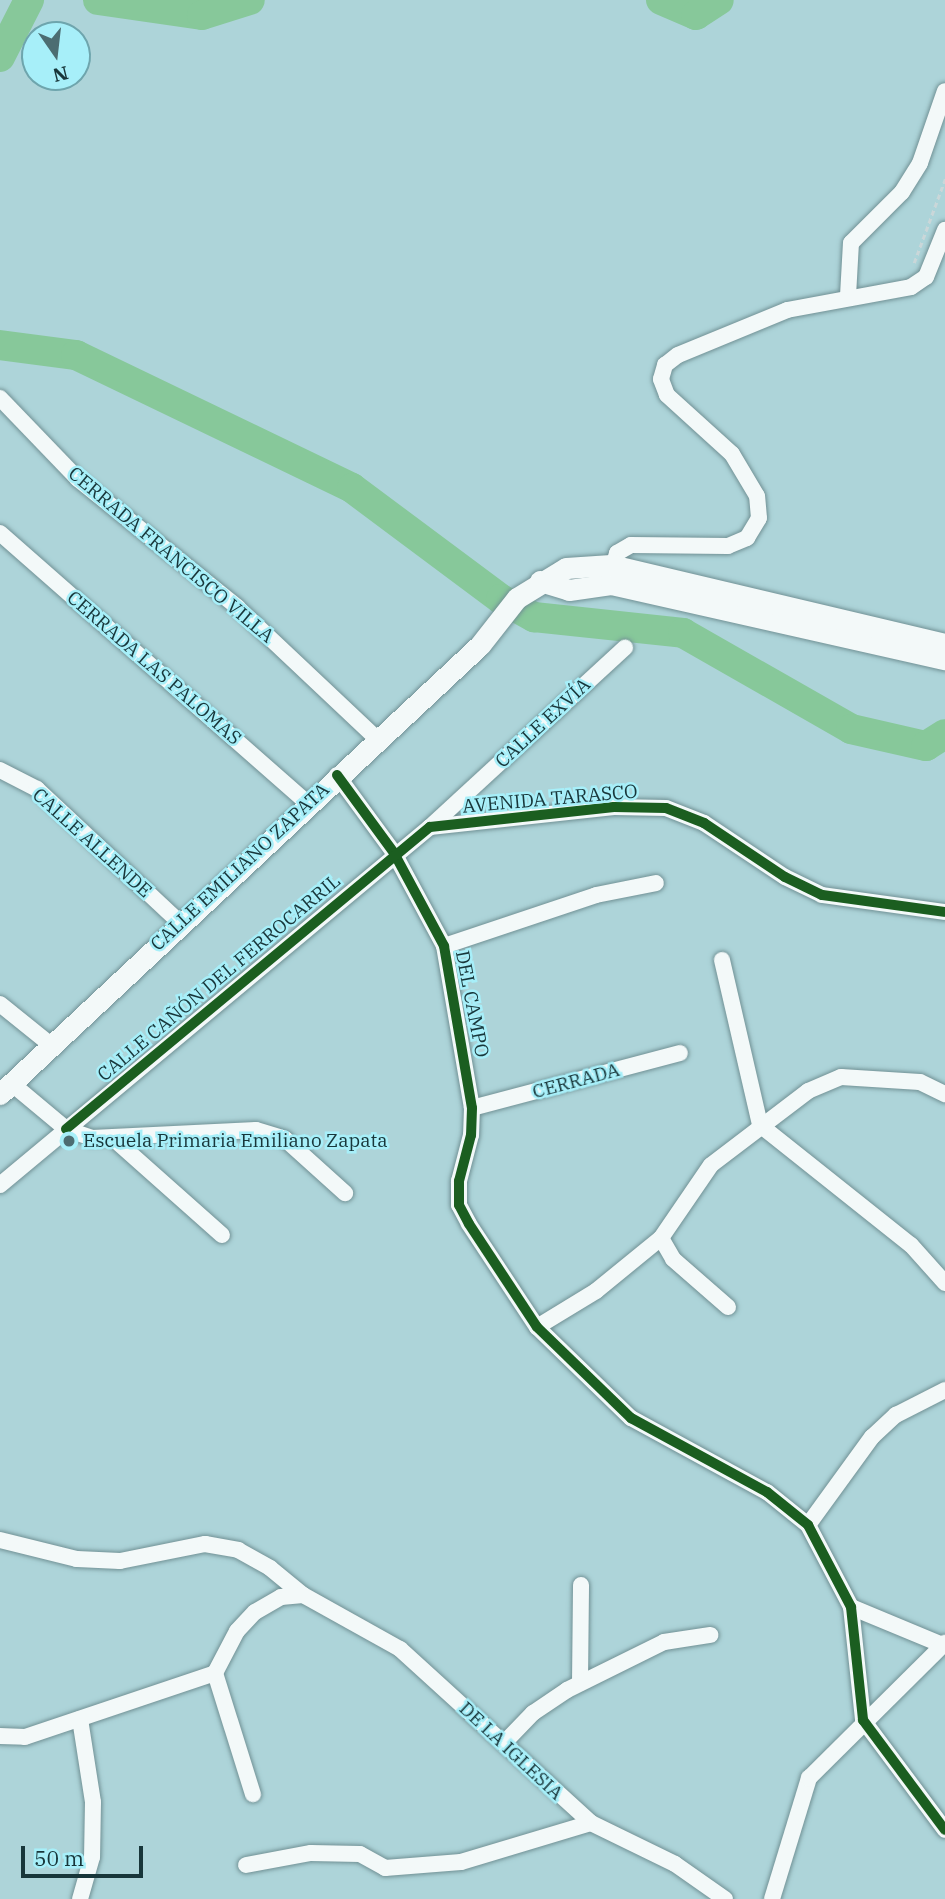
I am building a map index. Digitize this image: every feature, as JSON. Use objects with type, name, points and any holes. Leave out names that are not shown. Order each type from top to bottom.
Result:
[{"type":"main road","name":"CALLE EMILIANO ZAPATA","points":[[6,1089],[497,625],[517,598],[540,581],[569,590],[611,575]]},
{"type":"main road","points":[[611,575],[945,643]]},
{"type":"main road","points":[[611,575],[945,659]]},
{"type":"street","points":[[848,296],[851,243],[902,192],[920,163],[945,91]]},
{"type":"street","points":[[611,575],[617,553],[632,545],[728,546],[747,538],[759,518],[757,496],[732,454],[667,395],[661,379],[665,365],[678,355],[768,317],[848,296],[911,287],[926,277],[945,230]]},
{"type":"street","name":"CERRADA FRANCISCO VILLA","points":[[0,398],[78,479],[237,607],[376,738]]},
{"type":"street","name":"CERRADA LAS PALOMAS","points":[[0,533],[307,803]]},
{"type":"street","name":"CALLE EXVÍA","points":[[430,827],[625,648]]},
{"type":"street","name":"CALLE ALLENDE","points":[[0,770],[37,789],[180,923]]},
{"type":"street","name":"DEL CAMPO","points":[[337,775],[394,853],[444,946],[472,1108],[471,1135],[459,1181],[459,1205],[469,1224],[537,1327],[631,1418],[766,1492],[808,1525]]},
{"type":"street","name":"AVENIDA TARASCO","points":[[394,853],[430,827],[614,807],[666,808],[704,823],[785,877],[821,895],[945,912]]},
{"type":"street","name":"CALLE CAÑÓN DEL FERROCARRIL","points":[[0,1185],[394,853]]},
{"type":"street","points":[[444,946],[596,895],[656,883]]},
{"type":"street","points":[[722,960],[760,1125],[911,1245],[945,1283]]},
{"type":"street","points":[[0,1004],[52,1046]]},
{"type":"street","name":"CERRADA","points":[[472,1108],[680,1053]]},
{"type":"street","points":[[537,1327],[596,1291],[661,1238],[711,1165],[808,1091],[841,1077],[920,1082],[945,1094]]},
{"type":"street","points":[[6,1089],[66,1129],[115,1140],[256,1130],[285,1139],[345,1193]]},
{"type":"street","points":[[115,1140],[222,1235]]},
{"type":"street","points":[[661,1238],[673,1259],[728,1307]]},
{"type":"street","points":[[945,1390],[896,1415],[872,1437],[808,1525],[851,1607],[863,1720],[945,1830]]},
{"type":"street","name":"DE LA IGLESIA","points":[[0,1539],[77,1559],[120,1561],[205,1544],[238,1550],[270,1568],[303,1595],[400,1649],[591,1823],[675,1864],[725,1899]]},
{"type":"street","points":[[580,1684],[581,1585]]},
{"type":"street","points":[[0,1736],[25,1737],[215,1673],[237,1631],[255,1612],[281,1597],[303,1595]]},
{"type":"street","points":[[772,1899],[809,1778],[863,1720],[944,1645],[851,1607]]},
{"type":"street","points":[[504,1743],[533,1713],[580,1684],[664,1642],[710,1636]]},
{"type":"street","points":[[215,1673],[253,1794]]},
{"type":"street","points":[[80,1719],[93,1802],[92,1857],[80,1899]]},
{"type":"street","points":[[246,1865],[311,1853],[360,1854],[385,1868],[461,1862],[591,1823]]},
{"type":"waterway","points":[[0,57],[29,0]]},
{"type":"waterway","points":[[98,0],[202,15],[250,0]]},
{"type":"waterway","points":[[661,0],[696,15],[719,0]]},
{"type":"waterway","points":[[0,345],[76,355],[352,488],[501,599],[534,617],[683,633],[851,729],[926,746],[945,734]]},
{"type":"cycle path","points":[[337,775],[394,853],[444,946],[472,1108],[471,1135],[459,1181],[459,1205],[469,1224],[537,1327],[631,1418],[767,1492],[808,1525],[851,1607],[863,1720],[945,1830]]},
{"type":"cycle path","points":[[66,1129],[430,827],[614,807],[666,808],[704,823],[785,877],[822,895],[945,912]]},
{"type":"place","name":"Escuela Primaria Emiliano Zapata","points":[[69,1141]]}]
